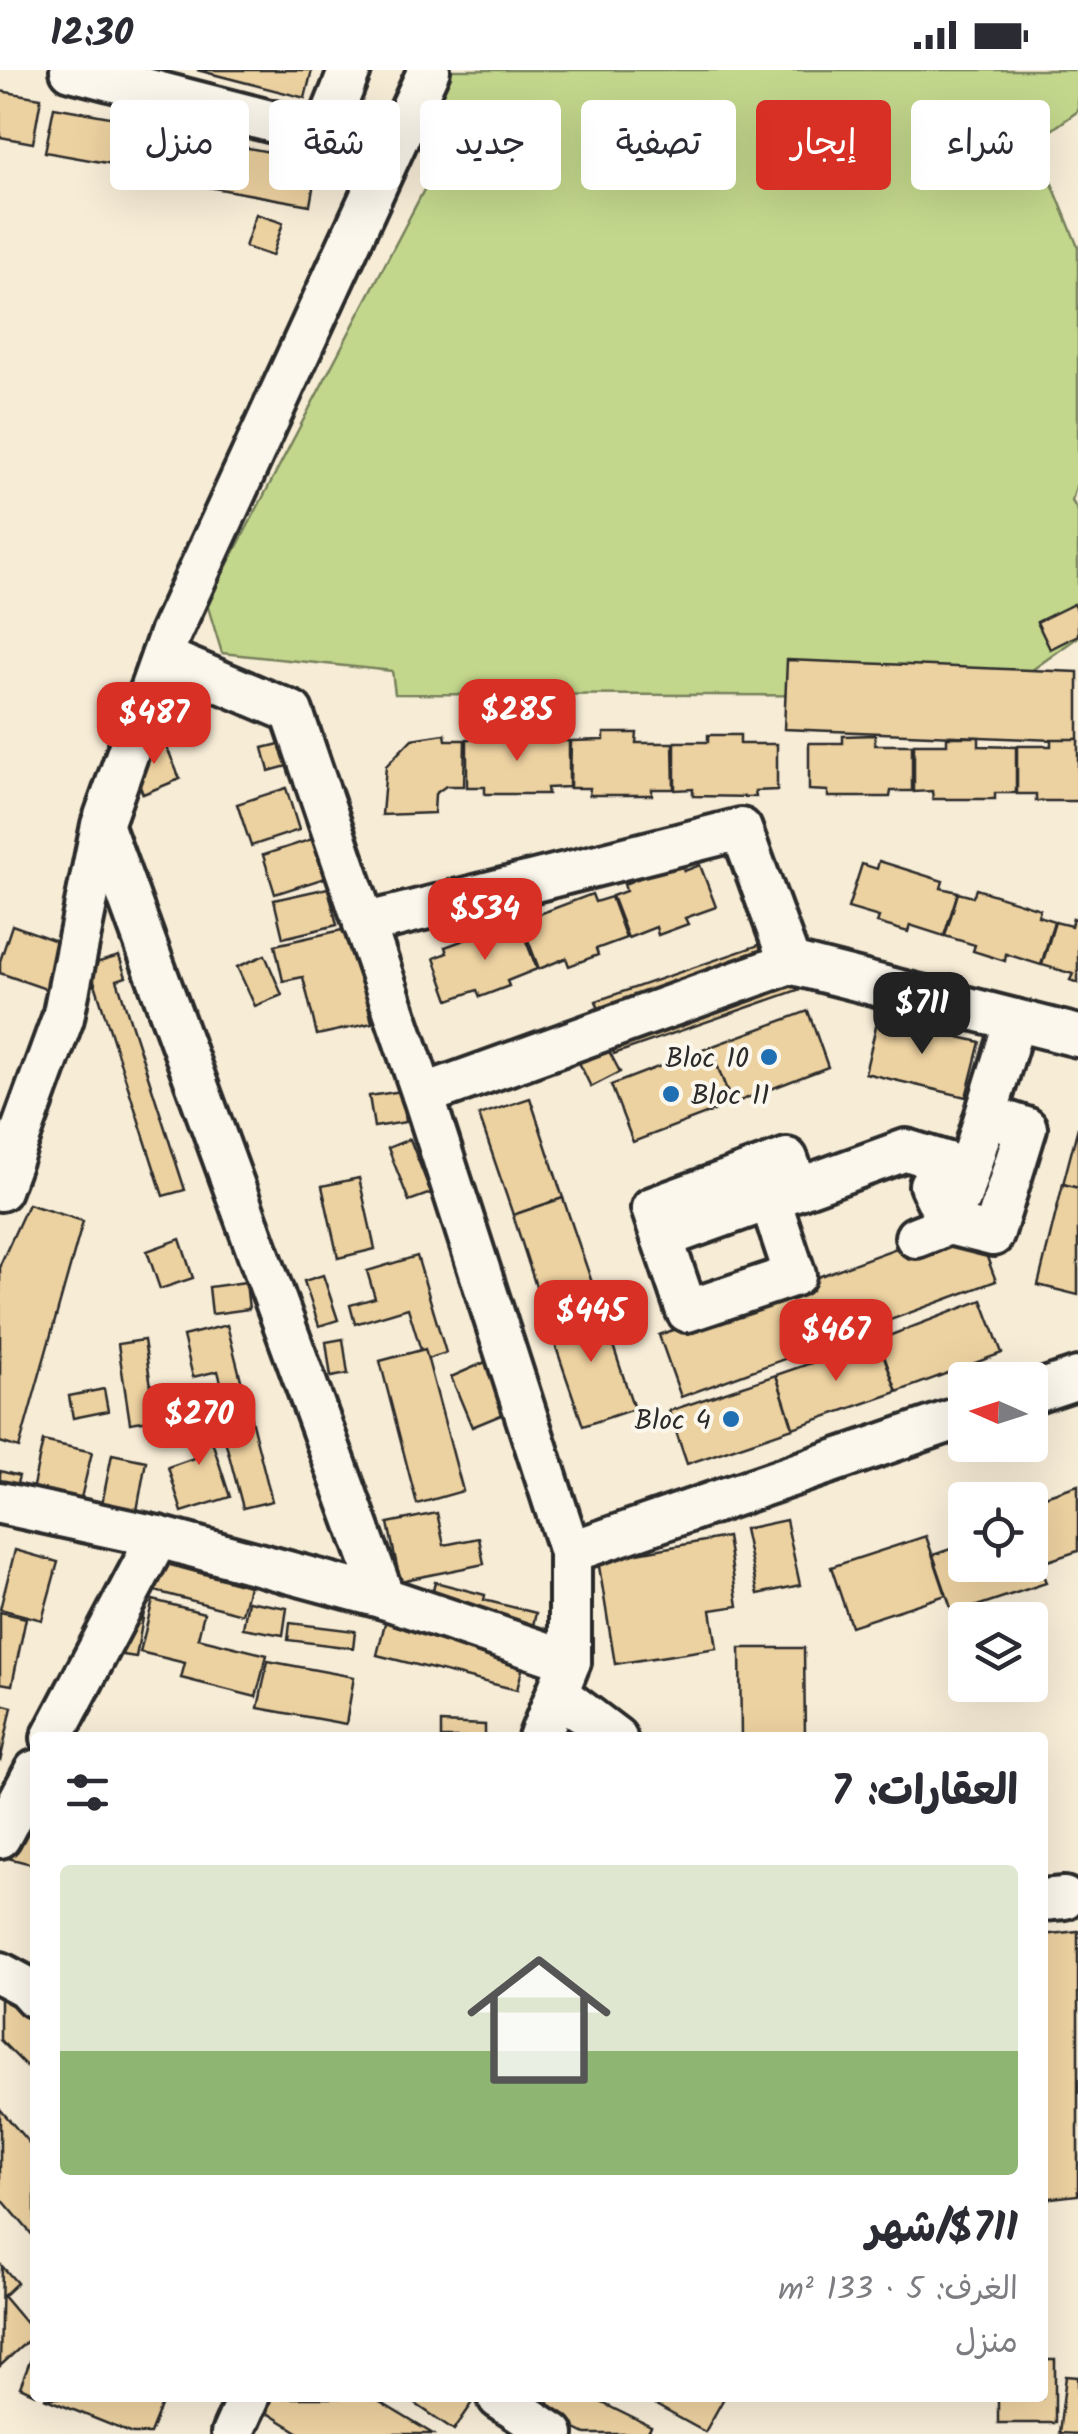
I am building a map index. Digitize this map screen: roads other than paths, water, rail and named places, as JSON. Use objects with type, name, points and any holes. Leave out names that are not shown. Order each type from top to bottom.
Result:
[{"type":"street","points":[[71,70],[324,135],[350,70]]},
{"type":"street","points":[[0,1190],[63,1018],[102,825],[162,656],[428,70]]},
{"type":"street","points":[[162,656],[292,712],[423,1095],[570,1552],[564,1678],[542,1732]]},
{"type":"street","points":[[102,825],[384,1598]]},
{"type":"street","points":[[364,924],[741,828],[790,963]]},
{"type":"street","points":[[423,1095],[790,963],[1078,1036]]},
{"type":"street","points":[[986,1115],[1026,1128],[993,1235],[932,1231],[930,1185],[961,1196],[968,1169],[1016,1020]]},
{"type":"street","points":[[784,1194],[795,1274],[687,1310],[662,1238],[784,1194],[906,1150],[968,1169]]},
{"type":"street","points":[[1048,1388],[1078,1378]]},
{"type":"street","points":[[570,1552],[948,1422]]},
{"type":"street","points":[[0,1503],[158,1538],[384,1598],[564,1678],[611,1732]]},
{"type":"street","points":[[55,1732],[158,1538]]},
{"type":"street","points":[[0,1836],[30,1779]]},
{"type":"street","points":[[0,1973],[30,1991]]},
{"type":"street","points":[[232,2434],[246,2402]]},
{"type":"street","points":[[505,2402],[554,2434]]},
{"type":"place","name":"Bloc 10","points":[[769,1057]]},
{"type":"place","name":"Bloc 11","points":[[671,1094]]},
{"type":"place","name":"Bloc 4","points":[[731,1419]]}]
